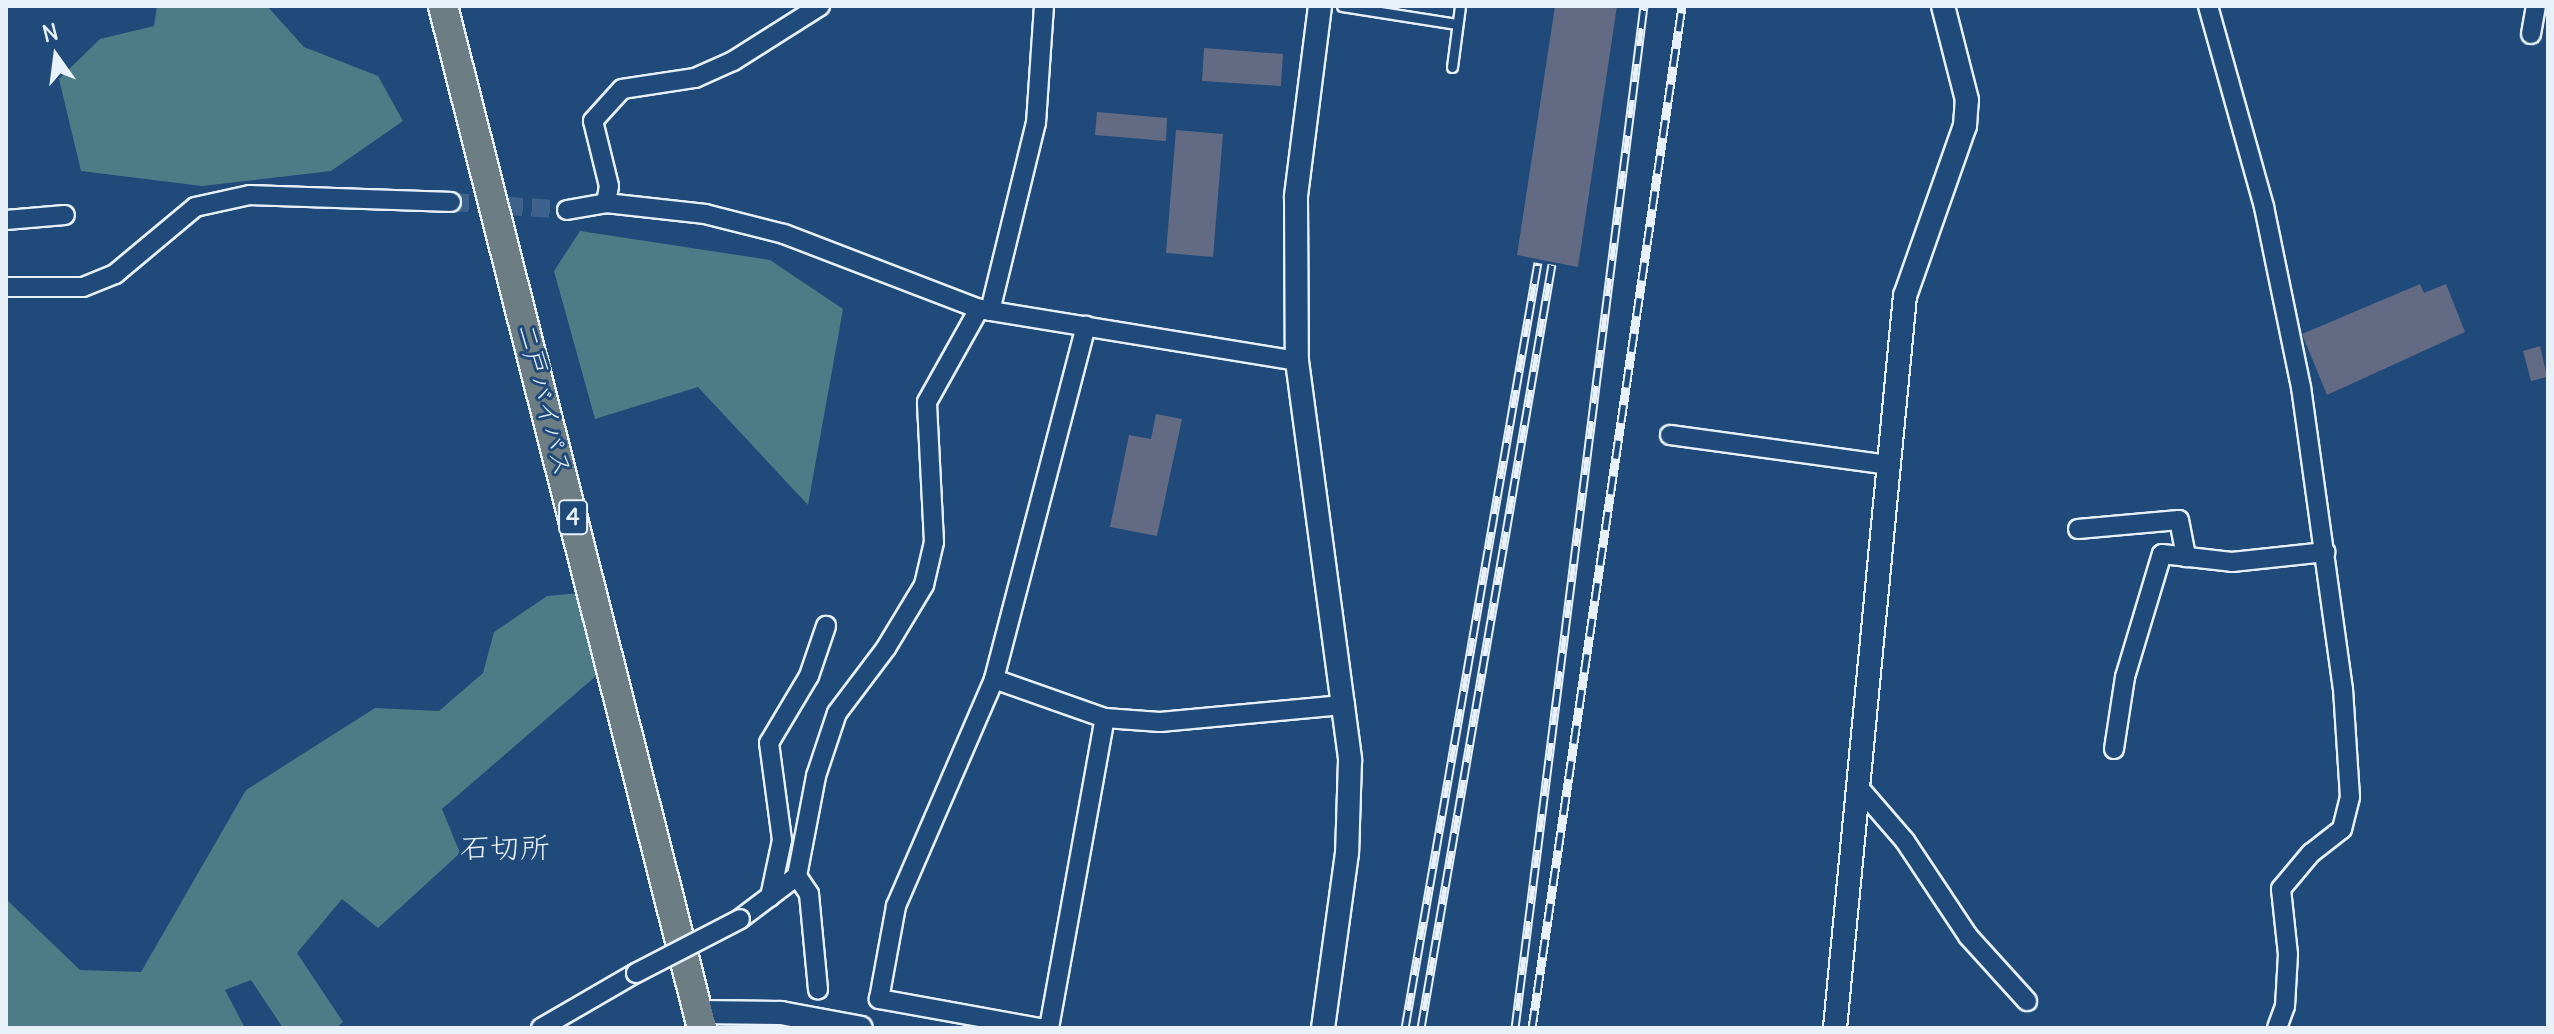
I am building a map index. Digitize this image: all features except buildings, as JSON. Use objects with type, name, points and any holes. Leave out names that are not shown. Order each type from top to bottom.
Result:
[{"type":"highway","name":"二戸バイパス","points":[[443,6],[700,1020]]},
{"type":"street","points":[[606,203],[609,186],[593,121],[622,89],[695,78],[733,61],[820,6]]},
{"type":"street","points":[[541,1028],[636,973],[740,919],[797,876],[816,776],[837,713],[886,648],[932,563],[927,402],[984,310],[1036,123],[1044,6]]},
{"type":"street","points":[[1320,6],[1296,197],[1297,361],[1345,705],[1347,853],[1323,1028]]},
{"type":"street","points":[[1835,1028],[1905,296],[1965,126],[1967,100],[1943,6]]},
{"type":"street","points":[[2208,6],[2264,207],[2301,387],[2325,552],[2350,797],[2342,829],[2311,853],[2281,889],[2288,954],[2285,1006],[2277,1028]]},
{"type":"street","points":[[2531,34],[2536,6]]},
{"type":"street","points":[[6,287],[83,287],[115,274],[195,207],[250,195],[451,202]]},
{"type":"street","points":[[567,210],[606,203],[705,214],[784,234],[984,310],[1297,361]]},
{"type":"street","points":[[6,220],[65,215]]},
{"type":"street","points":[[1040,1028],[879,999],[896,906],[994,679],[1086,326]]},
{"type":"street","points":[[1670,435],[1890,465]]},
{"type":"street","points":[[2078,529],[2179,520],[2186,557]]},
{"type":"street","points":[[2114,749],[2125,677],[2162,554],[2232,562],[2325,552]]},
{"type":"street","points":[[769,899],[782,840],[769,743],[809,676],[826,626]]},
{"type":"street","points":[[994,679],[1105,718],[1160,722],[1345,705]]},
{"type":"street","points":[[1049,1028],[1105,718]]},
{"type":"street","points":[[1860,789],[1905,841],[1968,936],[2027,1001]]},
{"type":"street","points":[[797,876],[809,894],[818,990]]},
{"type":"street","points":[[700,1020],[767,1011],[859,1028]]},
{"type":"lane","points":[[1342,6],[1457,24]]},
{"type":"lane","points":[[1452,67],[1460,6]]},
{"type":"green space","points":[[157,6],[267,6],[304,47],[378,76],[403,121],[331,171],[202,186],[81,171],[59,79],[100,39],[154,26]]},
{"type":"green space","points":[[580,231],[770,260],[843,309],[808,505],[698,387],[595,419],[554,271]]},
{"type":"green space","points":[[581,593],[597,675],[442,809],[460,853],[378,928],[342,899],[297,953],[343,1022],[336,1028],[283,1028],[251,980],[225,990],[245,1028],[6,1028],[6,899],[80,970],[141,972],[246,790],[375,708],[439,711],[483,673],[494,632],[547,596]]},
{"type":"tunnel","points":[[451,202],[567,210]]},
{"type":"railway","points":[[1515,1028],[1644,6]]},
{"type":"railway","points":[[1532,1028],[1682,6]]},
{"type":"railway","points":[[1405,1028],[1538,262]]},
{"type":"railway","points":[[1421,1028],[1552,264]]},
{"type":"district","name":"石切所","points":[[505,847]]}]
